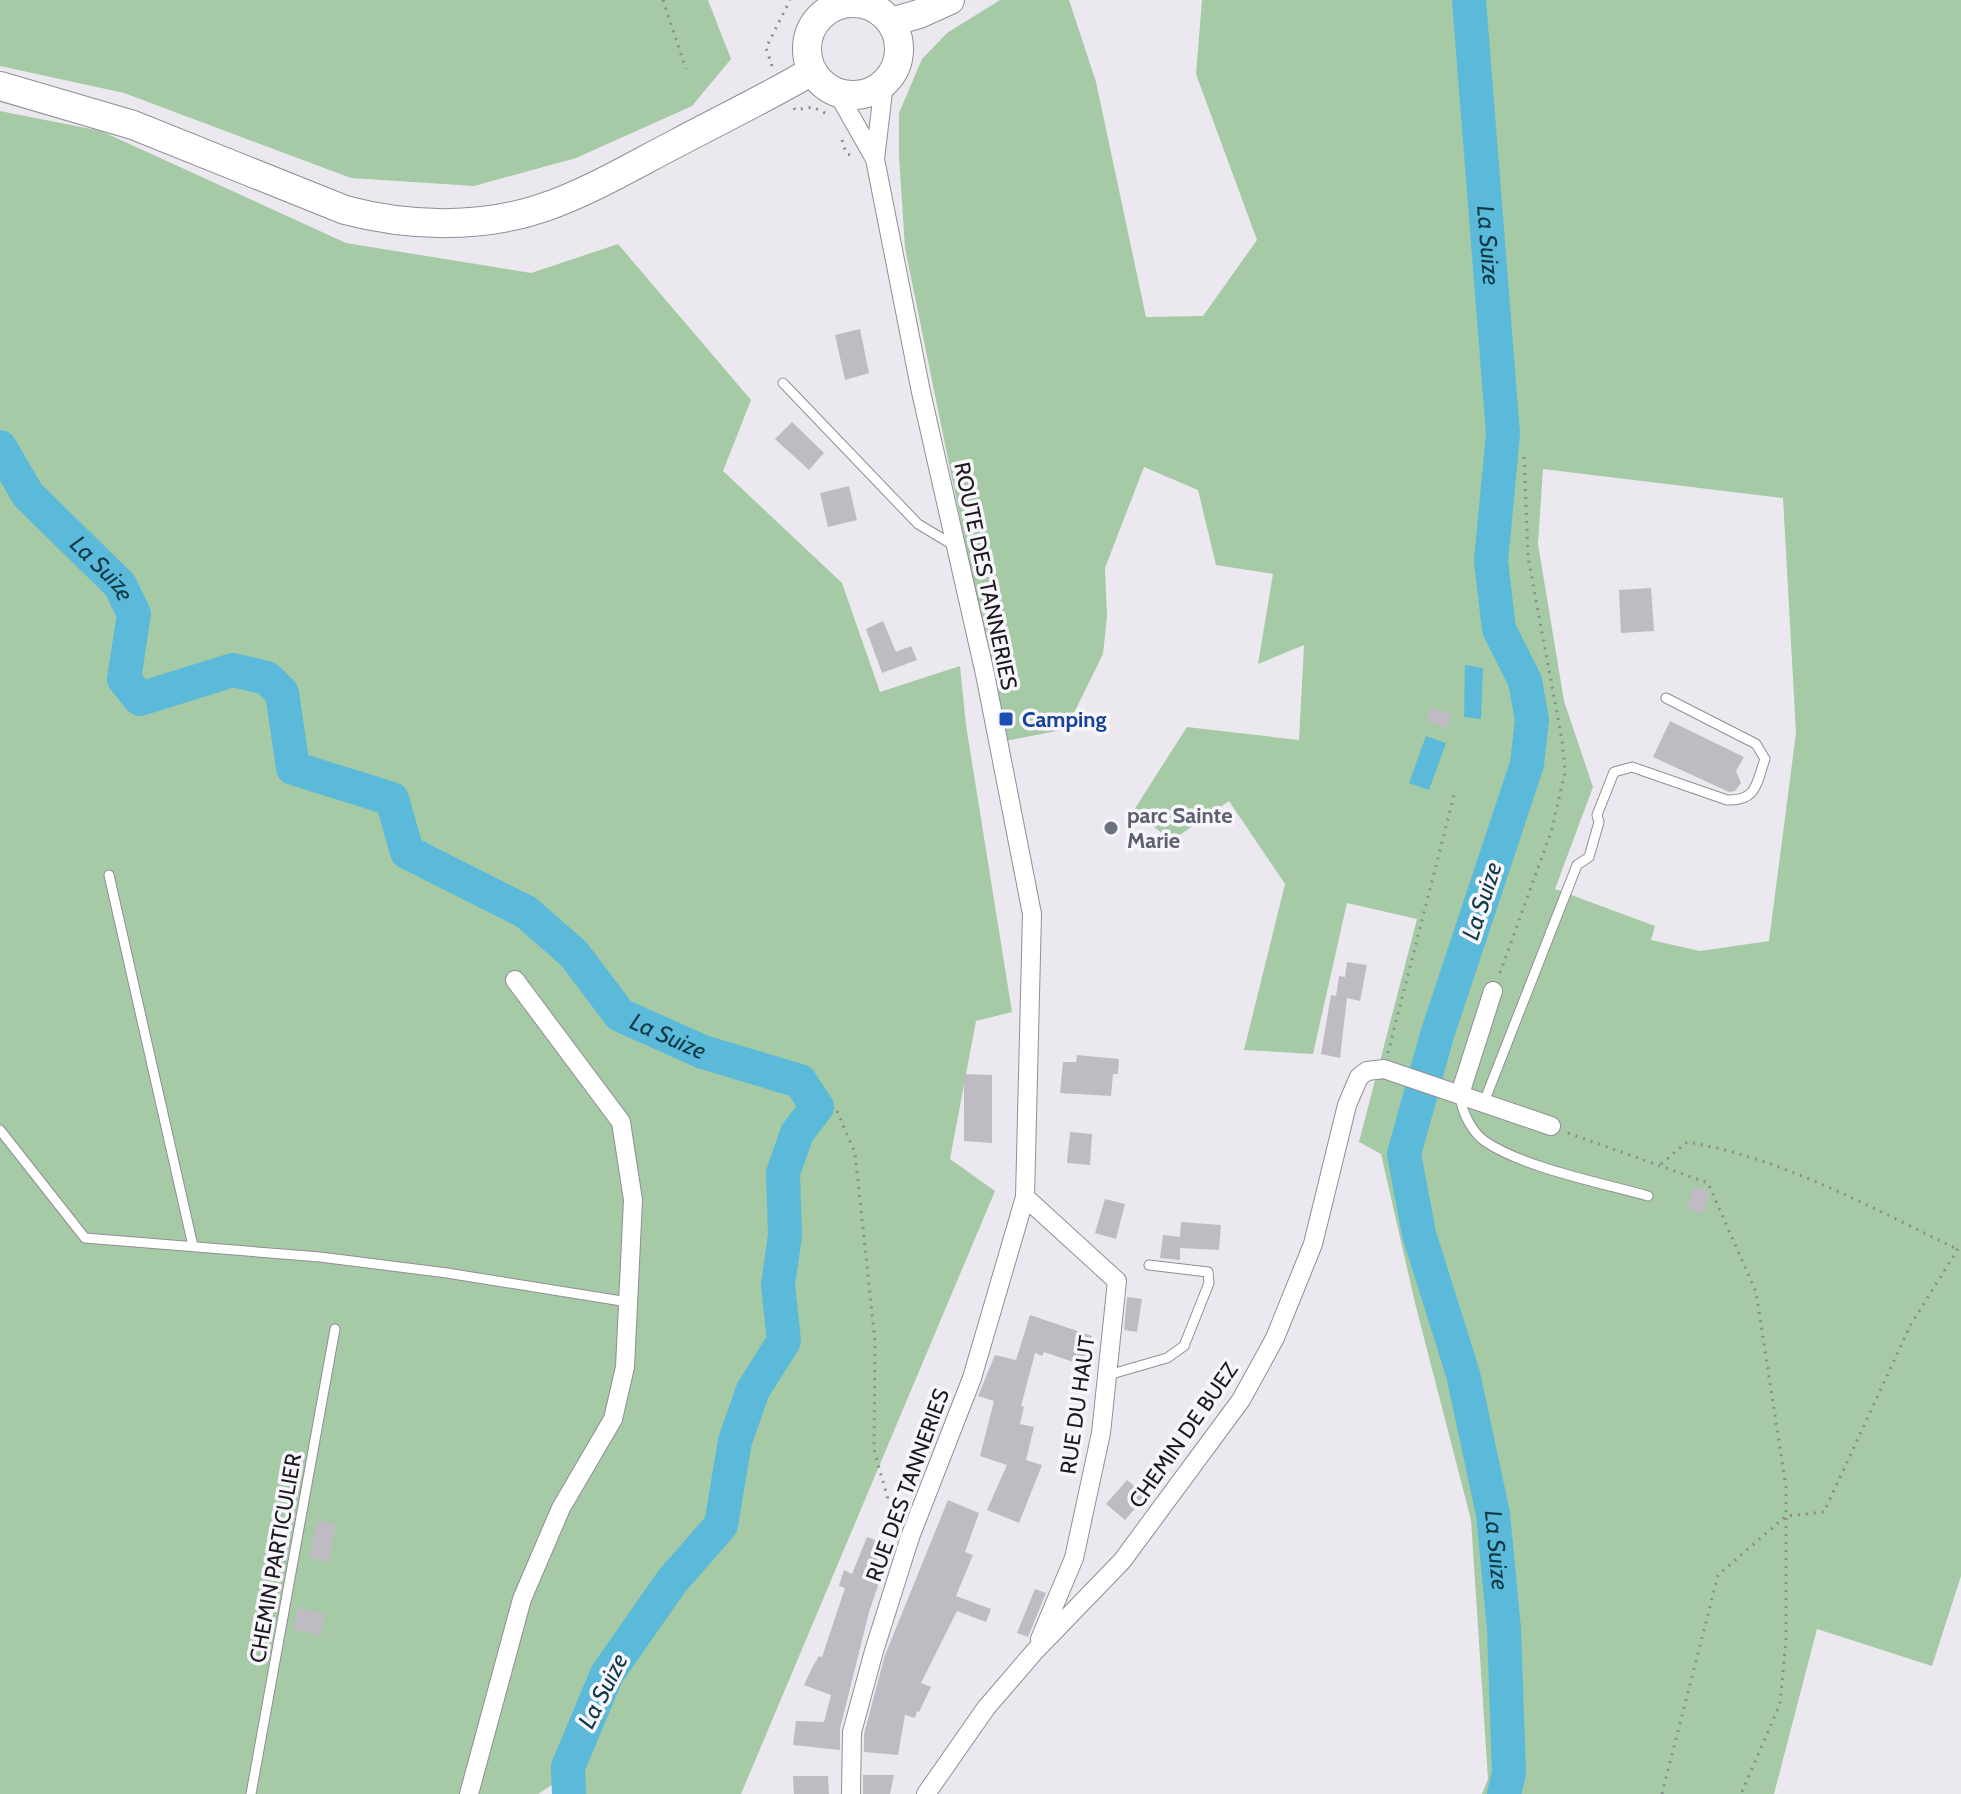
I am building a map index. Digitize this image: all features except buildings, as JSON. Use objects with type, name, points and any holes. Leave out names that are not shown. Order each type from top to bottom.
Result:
[{"type":"main road","points":[[875,9],[897,33],[899,47],[893,72],[884,83],[862,94],[827,88],[812,71],[806,44],[824,6],[842,3],[919,14],[950,0]]},
{"type":"main road","points":[[0,86],[133,125],[345,210],[380,219],[416,223],[512,216],[545,207],[599,184],[812,71]]},
{"type":"street","name":"ROUTE DES TANNERIES","points":[[884,83],[875,159],[921,392],[1032,914],[1025,1197]]},
{"type":"street","name":"ROUTE DES TANNERIES","points":[[837,92],[875,159]]},
{"type":"street","points":[[469,1794],[522,1599],[561,1508],[613,1419],[625,1367],[633,1200],[621,1122],[515,980]]},
{"type":"street","points":[[1460,1094],[1493,991]]},
{"type":"street","points":[[1384,1069],[1551,1126]]},
{"type":"street","name":"CHEMIN DE BUEZ","points":[[926,1794],[986,1708],[1035,1651],[1122,1561],[1241,1400],[1275,1338],[1313,1244],[1347,1105],[1359,1077],[1367,1071],[1384,1069]]},
{"type":"street","name":"RUE DU HAUT","points":[[1025,1197],[1117,1281],[1101,1433],[1074,1558],[1035,1651]]},
{"type":"street","name":"RUE DES TANNERIES","points":[[851,1794],[852,1732],[874,1651],[914,1527],[972,1378],[1025,1197]]},
{"type":"lane","points":[[783,383],[918,524],[956,547]]},
{"type":"lane","points":[[1484,1102],[1564,893],[1577,865],[1589,857],[1599,822],[1597,815],[1614,772],[1632,767],[1727,800],[1742,800],[1753,792],[1765,759],[1756,744],[1666,698]]},
{"type":"lane","points":[[109,875],[193,1246]]},
{"type":"lane","points":[[1460,1094],[1466,1118],[1485,1141],[1533,1163],[1648,1196]]},
{"type":"lane","points":[[0,1130],[85,1238],[320,1257],[447,1273],[628,1302]]},
{"type":"lane","points":[[1108,1375],[1167,1358],[1184,1346],[1192,1329],[1209,1283],[1208,1272],[1149,1265]]},
{"type":"lane","name":"CHEMIN PARTICULIER","points":[[251,1794],[335,1329]]},
{"type":"path","points":[[663,0],[686,69]]},
{"type":"path","points":[[1493,991],[1552,829],[1565,772],[1562,740],[1528,557],[1524,451]]},
{"type":"path","points":[[1384,1069],[1454,795]]},
{"type":"path","points":[[837,1111],[855,1153],[875,1341],[874,1450],[888,1499],[914,1527]]},
{"type":"path","points":[[1551,1126],[1708,1183],[1756,1292],[1786,1487],[1786,1639],[1780,1704],[1741,1794]]},
{"type":"path","points":[[1660,1165],[1687,1142],[1727,1149],[1837,1191],[1959,1250]]},
{"type":"path","points":[[1662,1794],[1718,1575],[1786,1516],[1824,1512],[1910,1326],[1961,1244]]},
{"type":"green space","points":[[0,0],[708,0],[731,59],[692,106],[576,158],[474,186],[351,178],[124,93],[0,66]]},
{"type":"green space","points":[[1000,0],[1069,0],[1096,82],[1146,317],[1203,316],[1257,240],[1196,74],[1202,0],[1961,0],[1961,1576],[1932,1666],[1817,1629],[1774,1794],[1482,1794],[1488,1779],[1471,1520],[1415,1303],[1381,1154],[1359,1142],[1417,919],[1347,903],[1313,1054],[1244,1050],[1285,884],[1229,801],[1171,841],[1134,810],[1187,727],[1299,740],[1304,645],[1258,664],[1273,574],[1216,565],[1198,490],[1144,467],[1105,568],[1107,616],[1103,654],[1066,729],[1006,741],[995,674],[977,601],[905,248],[899,113],[922,59],[947,33]],"holes":[[[1543,469],[1783,498],[1796,733],[1769,941],[1700,951],[1651,940],[1655,926],[1555,889],[1593,787],[1564,701],[1538,544]]]},
{"type":"green space","points":[[0,111],[101,131],[346,243],[531,273],[618,244],[751,400],[723,471],[842,583],[880,692],[960,666],[966,725],[1012,1012],[976,1021],[950,1159],[995,1191],[741,1794],[576,1794],[573,1778],[563,1778],[538,1794],[0,1794]]},
{"type":"water","points":[[1465,665],[1483,668],[1481,719],[1464,717]]},
{"type":"water","points":[[1426,736],[1446,743],[1429,790],[1409,783]]},
{"type":"waterway","name":"La Suize","points":[[1469,0],[1503,434],[1491,561],[1499,629],[1525,681],[1532,720],[1527,764],[1437,1035],[1404,1154],[1419,1234],[1463,1374],[1493,1514],[1504,1629],[1509,1773],[1504,1794]]},
{"type":"waterway","name":"La Suize","points":[[0,447],[28,495],[120,585],[134,614],[124,679],[140,699],[233,670],[267,678],[282,693],[293,768],[392,799],[407,852],[526,912],[574,954],[620,1015],[703,1052],[800,1081],[817,1107],[797,1133],[783,1173],[785,1235],[778,1285],[784,1341],[753,1390],[735,1441],[721,1525],[672,1581],[607,1674],[568,1767],[569,1794]]},
{"type":"place","name":"Camping","points":[[1006,719]]},
{"type":"place","name":"parc Sainte Marie","points":[[1111,828]]}]
